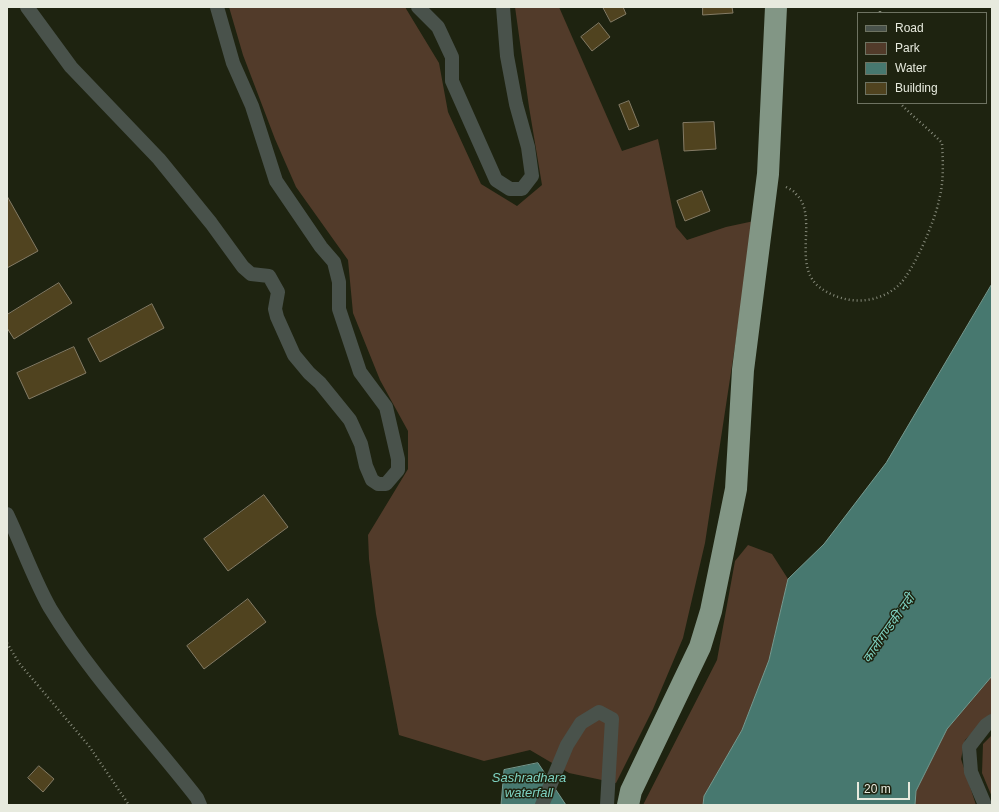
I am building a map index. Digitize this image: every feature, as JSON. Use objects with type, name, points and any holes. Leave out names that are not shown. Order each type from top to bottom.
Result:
[{"type":"highway","points":[[628,805],[631,791],[700,646],[711,611],[736,489],[743,370],[768,174],[776,7]]},
{"type":"street","points":[[27,7],[71,67],[159,159],[211,223],[243,267],[251,274],[269,276],[278,292],[275,309],[277,317],[294,355],[309,373],[320,383],[350,420],[361,444],[366,466],[372,480],[378,484],[386,484],[398,470],[398,459],[386,407],[360,372],[339,309],[339,282],[334,262],[321,247],[276,181],[252,106],[233,63],[217,7]]},
{"type":"street","points":[[418,7],[438,27],[452,57],[452,81],[462,108],[496,180],[510,189],[522,189],[532,176],[528,147],[516,104],[508,56],[503,7]]},
{"type":"street","points":[[7,514],[50,607],[95,672],[168,760],[197,798],[200,805]]},
{"type":"street","points":[[542,805],[561,759],[574,734],[581,723],[599,712],[612,719],[613,732],[607,805]]},
{"type":"street","points":[[985,805],[971,772],[969,747],[986,725],[992,721]]},
{"type":"path","points":[[768,174],[797,195],[804,209],[805,248],[808,272],[818,285],[836,296],[862,302],[880,297],[899,285],[910,269],[930,229],[939,200],[943,167],[942,143],[929,129],[913,117],[901,104]]},
{"type":"path","points":[[7,643],[19,663],[89,746],[130,805]]},
{"type":"path","points":[[7,652],[11,649]]},
{"type":"green space","points":[[229,7],[405,7],[439,63],[448,112],[481,184],[517,206],[542,185],[515,7],[559,7],[622,151],[658,139],[676,227],[687,240],[726,227],[754,221],[705,543],[683,638],[653,709],[616,783],[569,773],[530,750],[484,761],[399,735],[376,614],[369,559],[368,535],[408,469],[408,431],[380,380],[353,313],[348,260],[296,187],[275,139],[243,55]]},
{"type":"green space","points":[[748,545],[772,554],[788,579],[769,660],[742,730],[704,796],[703,805],[643,805],[717,660],[735,561]]},
{"type":"green space","points":[[992,676],[992,714],[965,740],[961,759],[976,805],[915,805],[916,791],[947,729]]},
{"type":"green space","points":[[992,735],[992,797],[982,773],[983,744]]},
{"type":"water","name":"कालीगण्डकी नदी","points":[[992,284],[992,676],[947,729],[916,791],[915,805],[703,805],[704,796],[742,730],[769,660],[788,579],[824,544],[886,463]]},
{"type":"water","name":"Sashradhara waterfall","points":[[538,763],[566,805],[501,805],[504,770]]},
{"type":"building","points":[[603,7],[623,7],[626,14],[611,22]]},
{"type":"building","points":[[703,7],[732,7],[733,13],[703,15]]},
{"type":"building","points":[[599,23],[610,37],[592,51],[581,37]]},
{"type":"building","points":[[629,101],[639,126],[629,130],[619,105]]},
{"type":"building","points":[[714,122],[716,149],[684,151],[683,123]]},
{"type":"building","points":[[702,191],[710,211],[685,221],[677,201]]},
{"type":"building","points":[[7,196],[38,251],[7,268]]},
{"type":"building","points":[[59,283],[72,303],[14,339],[7,328],[7,315]]},
{"type":"building","points":[[152,304],[164,328],[100,362],[88,339]]},
{"type":"building","points":[[74,347],[86,373],[29,399],[17,373]]},
{"type":"building","points":[[264,495],[288,527],[228,571],[204,539]]},
{"type":"building","points":[[248,599],[266,622],[204,669],[187,646]]},
{"type":"building","points":[[39,766],[54,779],[43,792],[28,778]]}]
